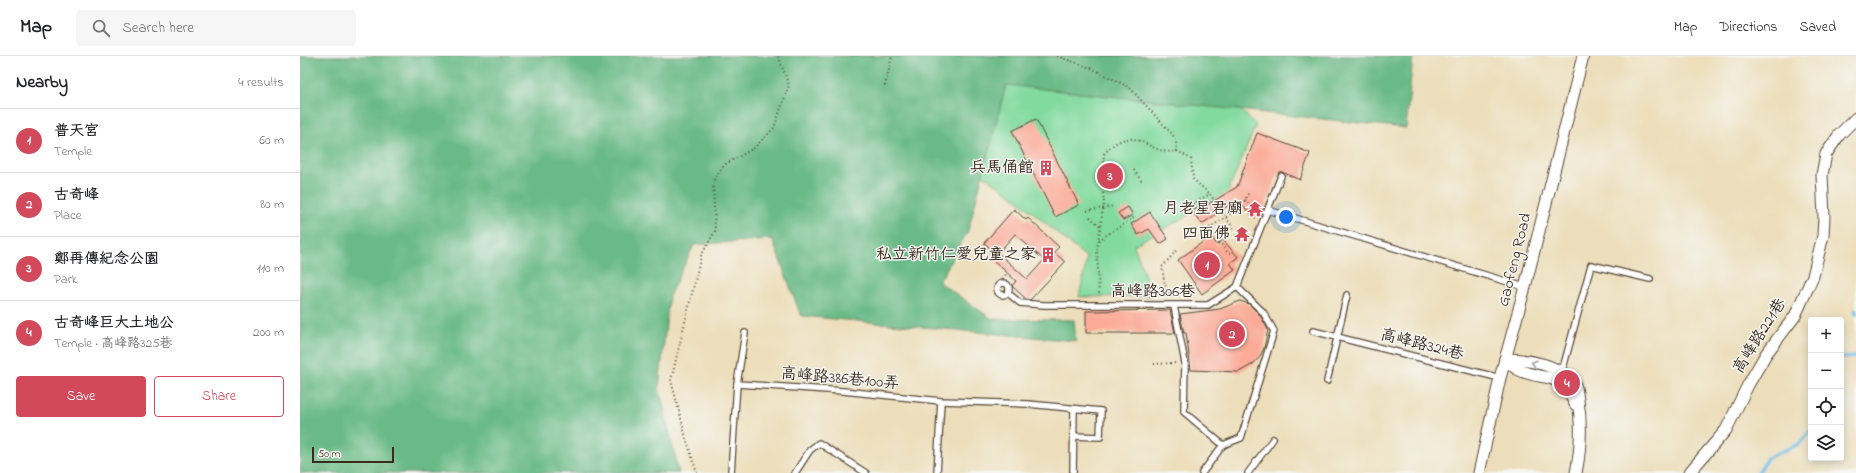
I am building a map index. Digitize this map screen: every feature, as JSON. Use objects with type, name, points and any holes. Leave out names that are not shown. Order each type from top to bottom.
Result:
[{"type":"street","name":"Gaofeng Road","points":[[1479,473],[1500,378],[1525,287],[1583,56]]},
{"type":"street","name":"高峰路221巷","points":[[1689,473],[1726,430],[1748,385],[1766,354],[1795,316],[1813,276],[1823,236],[1824,217],[1822,176],[1826,154],[1839,135],[1856,118]]},
{"type":"street","points":[[1506,358],[1522,359],[1562,372],[1576,386],[1581,417],[1581,447],[1576,473]]},
{"type":"street","points":[[1506,358],[1517,369],[1559,381],[1570,392],[1581,417]]},
{"type":"lane","points":[[1202,473],[1223,445],[1241,438],[1274,331],[1263,312],[1237,287],[1281,176]]},
{"type":"lane","points":[[1268,210],[1525,287]]},
{"type":"lane","points":[[1562,372],[1591,266],[1650,279]]},
{"type":"lane","points":[[1003,283],[1006,284],[1009,289],[1008,293],[1002,296],[998,294],[996,289],[998,285],[1003,283]]},
{"type":"lane","name":"高峰路306巷","points":[[1008,293],[1020,304],[1174,306],[1208,305],[1237,287]]},
{"type":"lane","points":[[1327,381],[1347,295]]},
{"type":"lane","points":[[1174,306],[1185,363],[1184,412],[1223,445]]},
{"type":"lane","name":"高峰路324巷","points":[[1313,331],[1500,378]]},
{"type":"lane","points":[[731,473],[737,384],[745,333]]},
{"type":"lane","name":"高峰路386巷100弄","points":[[737,384],[843,391],[941,401],[1028,404],[1101,411],[1100,437],[1073,436]]},
{"type":"lane","points":[[937,473],[941,401]]},
{"type":"lane","points":[[1073,473],[1074,409]]},
{"type":"lane","points":[[1248,473],[1274,439]]},
{"type":"lane","points":[[795,473],[810,450],[818,443],[866,473]]},
{"type":"path","points":[[697,473],[671,380],[701,256],[715,231],[713,181],[724,165],[754,148],[774,128],[789,85],[778,56]]},
{"type":"path","points":[[885,86],[892,56]]},
{"type":"path","points":[[1057,56],[1091,68],[1129,87],[1173,135],[1176,142],[1177,151]]},
{"type":"path","points":[[1099,294],[1097,248],[1104,208],[1102,181],[1104,154],[1118,141],[1138,139],[1169,153],[1177,151],[1191,159],[1193,179],[1210,194],[1234,229]]},
{"type":"path","points":[[1134,170],[1142,182]]},
{"type":"path","points":[[1206,230],[1241,207],[1249,192]]},
{"type":"path","points":[[1193,204],[1210,194]]},
{"type":"path","points":[[1245,200],[1250,205]]},
{"type":"path","points":[[1087,211],[1114,206]]},
{"type":"path","points":[[1090,217],[1101,226]]},
{"type":"path","points":[[1098,240],[1135,217]]},
{"type":"path","points":[[1210,228],[1227,252],[1232,254]]},
{"type":"path","points":[[1227,246],[1227,252]]},
{"type":"path","points":[[1174,306],[1165,285],[1162,267],[1176,251]]},
{"type":"path","points":[[998,285],[1007,273]]},
{"type":"path","points":[[1154,364],[1185,363]]},
{"type":"green space","points":[[300,56],[1413,56],[1406,128],[1006,85],[968,231],[939,282],[992,319],[1074,320],[1076,341],[801,316],[772,239],[694,245],[669,296],[659,388],[679,473],[300,473]]},
{"type":"green space","points":[[839,56],[1186,56],[1256,125],[1227,194],[1134,245],[1152,296],[1079,297],[1087,258],[1014,197],[833,68]]},
{"type":"building","name":"兵馬俑館","points":[[1036,119],[1079,205],[1055,217],[1012,131]]},
{"type":"building","points":[[1257,133],[1310,153],[1300,180],[1279,172],[1264,209],[1255,218],[1236,200],[1202,224],[1192,211],[1206,203],[1207,205],[1237,187]]},
{"type":"building","points":[[1128,207],[1133,215],[1123,220],[1118,213]]},
{"type":"building","name":"私立新竹仁愛兒童之家","points":[[1014,209],[1026,220],[1028,218],[1059,247],[1054,252],[1065,262],[1030,300],[1026,299],[1012,286],[1016,281],[990,257],[995,252],[984,243]],"holes":[[[1015,234],[1044,260],[1027,279],[998,253]]]},
{"type":"building","points":[[1150,212],[1168,239],[1160,244],[1149,229],[1138,235],[1131,224]]},
{"type":"building","points":[[1211,236],[1217,245],[1223,240],[1238,257],[1230,263],[1235,270],[1202,294],[1178,260]]},
{"type":"building","points":[[1240,301],[1249,304],[1260,315],[1268,330],[1264,348],[1259,358],[1253,364],[1239,372],[1191,370],[1186,333],[1184,333],[1180,314],[1220,309]]},
{"type":"building","points":[[1170,310],[1175,333],[1086,333],[1086,311]]},
{"type":"waterway","points":[[1844,358],[1856,357]]},
{"type":"waterway","points":[[1758,473],[1767,458],[1799,444],[1808,434]]},
{"type":"place","name":"兵馬俑館","points":[[1046,168]]},
{"type":"place","name":"鄭再傳紀念公園","points":[[1110,176]]},
{"type":"place","name":"月老星君廟","points":[[1255,209]]},
{"type":"place","name":"四面佛","points":[[1242,234]]},
{"type":"place","name":"私立新竹仁愛兒童之家","points":[[1048,255]]},
{"type":"place","name":"普天宮","points":[[1207,265]]},
{"type":"place","name":"古奇峰","points":[[1232,334]]},
{"type":"place","name":"古奇峰巨大土地公","points":[[1567,383]]}]
